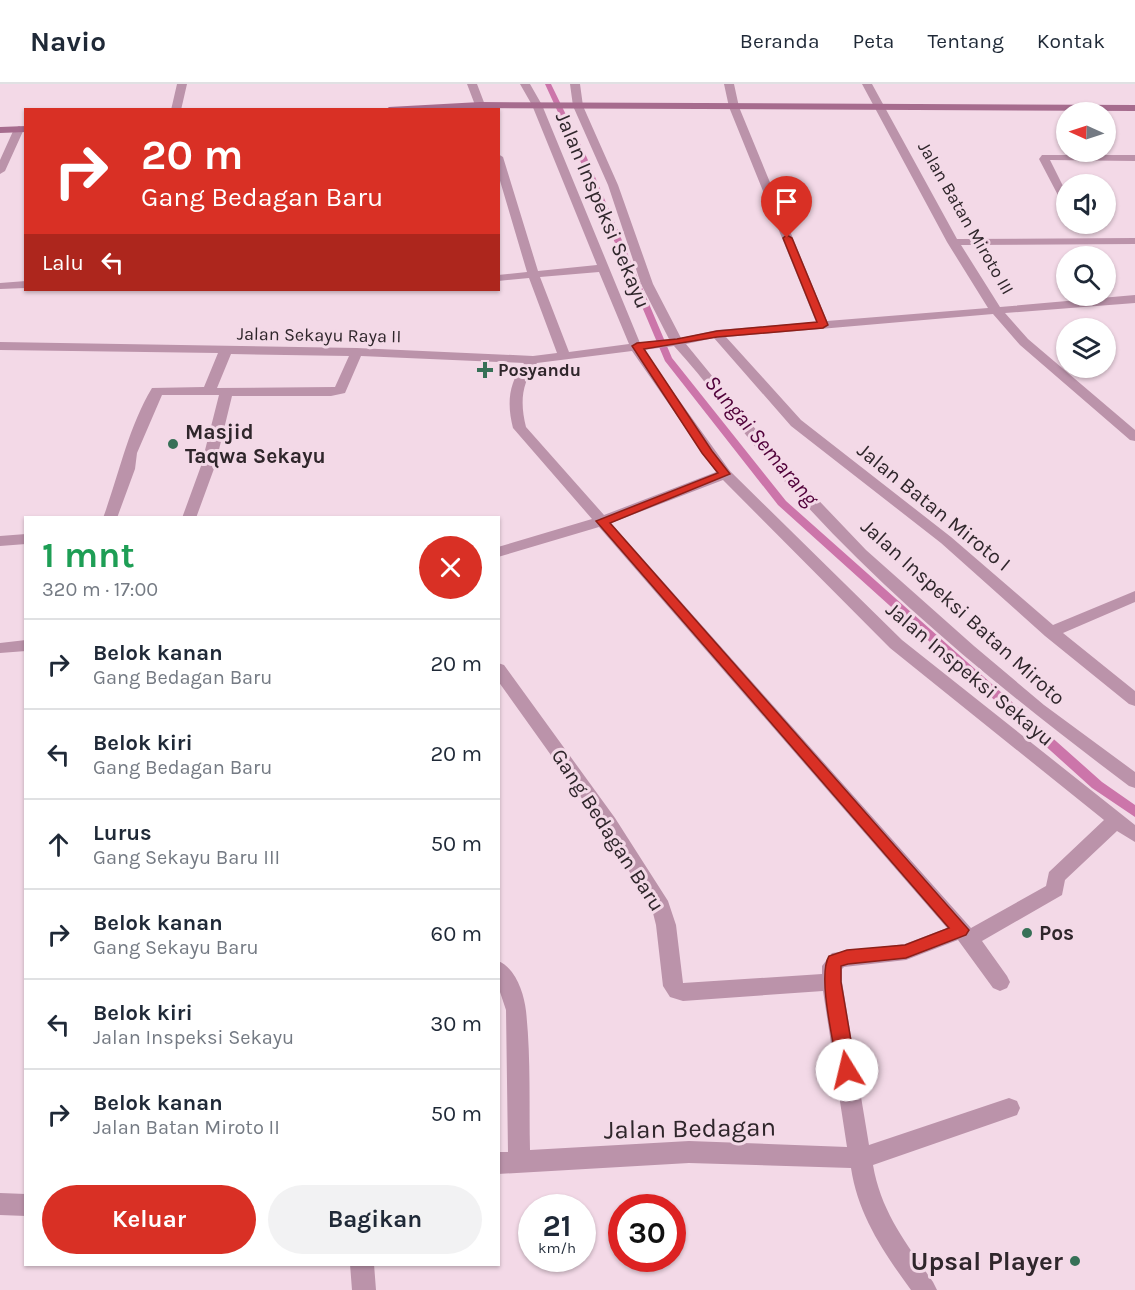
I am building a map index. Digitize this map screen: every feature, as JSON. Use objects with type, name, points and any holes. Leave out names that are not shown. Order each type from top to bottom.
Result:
[{"type":"main road","points":[[453,108],[544,106],[1135,108]]},
{"type":"main road","points":[[0,130],[22,129]]},
{"type":"street","points":[[176,108],[182,84]]},
{"type":"street","points":[[472,84],[485,107]]},
{"type":"street","name":"Jalan Inspeksi Sekayu","points":[[525,84],[544,106],[603,268],[641,346],[708,453],[725,474],[896,644],[1135,834]]},
{"type":"street","name":"Jalan Inspeksi Batan Miroto","points":[[575,84],[576,106],[613,185],[646,284],[672,343],[698,365],[779,467],[861,553],[945,630],[1030,702],[1106,762],[1135,781]]},
{"type":"street","points":[[729,84],[734,107],[823,325]]},
{"type":"street","name":"Jalan Batan Miroto III","points":[[867,84],[953,242],[995,309],[1024,342],[1135,437]]},
{"type":"street","points":[[0,171],[22,129]]},
{"type":"street","points":[[1056,181],[1045,158],[1135,158]]},
{"type":"street","points":[[500,163],[535,276],[564,356]]},
{"type":"street","points":[[953,242],[1085,236],[1135,241]]},
{"type":"street","points":[[500,278],[603,268]]},
{"type":"street","points":[[0,286],[24,284]]},
{"type":"street","name":"Jalan Sekayu Raya II","points":[[2,350],[357,352],[533,360],[672,343],[717,334],[1135,299]]},
{"type":"street","name":"Jalan Batan Miroto I","points":[[717,334],[796,423],[946,540],[1051,632],[1135,700]]},
{"type":"street","points":[[209,391],[226,350]]},
{"type":"street","points":[[111,516],[128,469],[130,453],[156,391],[331,392],[340,390],[357,352]]},
{"type":"street","points":[[533,360],[527,367],[515,393],[514,408],[520,428],[965,935],[1000,982]]},
{"type":"street","points":[[190,516],[208,466],[227,392]]},
{"type":"street","points":[[500,551],[602,521],[725,474]]},
{"type":"street","points":[[0,542],[24,539]]},
{"type":"street","points":[[1051,632],[1135,596]]},
{"type":"street","points":[[0,648],[24,645]]},
{"type":"street","name":"Gang Bedagan Baru","points":[[500,671],[609,824],[661,907],[666,925],[673,986],[676,991],[832,982]]},
{"type":"street","points":[[925,1290],[886,1236],[865,1187],[832,982],[832,966],[839,959],[906,951],[965,935],[1054,890],[1056,877],[1116,820]]},
{"type":"street","name":"Jalan Bedagan","points":[[500,973],[509,985],[516,1010],[508,1162],[689,1152],[861,1158]]},
{"type":"street","points":[[861,1158],[1010,1108]]},
{"type":"street","points":[[0,1204],[24,1205]]},
{"type":"street","points":[[362,1266],[364,1290]]},
{"type":"waterway","name":"Sungai Semarang","points":[[548,84],[583,158],[668,359],[782,503],[1097,785],[1135,812]]},
{"type":"place","name":"Posyandu","points":[[485,370]]},
{"type":"place","name":"Masjid Taqwa Sekayu","points":[[173,444]]},
{"type":"place","name":"Pos","points":[[1027,933]]},
{"type":"place","name":"Upsal Player","points":[[1075,1261]]},
{"type":"route","points":[[787,238],[823,325],[717,334],[677,342],[637,346],[708,453],[725,474],[602,521],[961,930],[906,951],[847,957],[835,961],[832,966],[832,982],[847,1070]]}]
